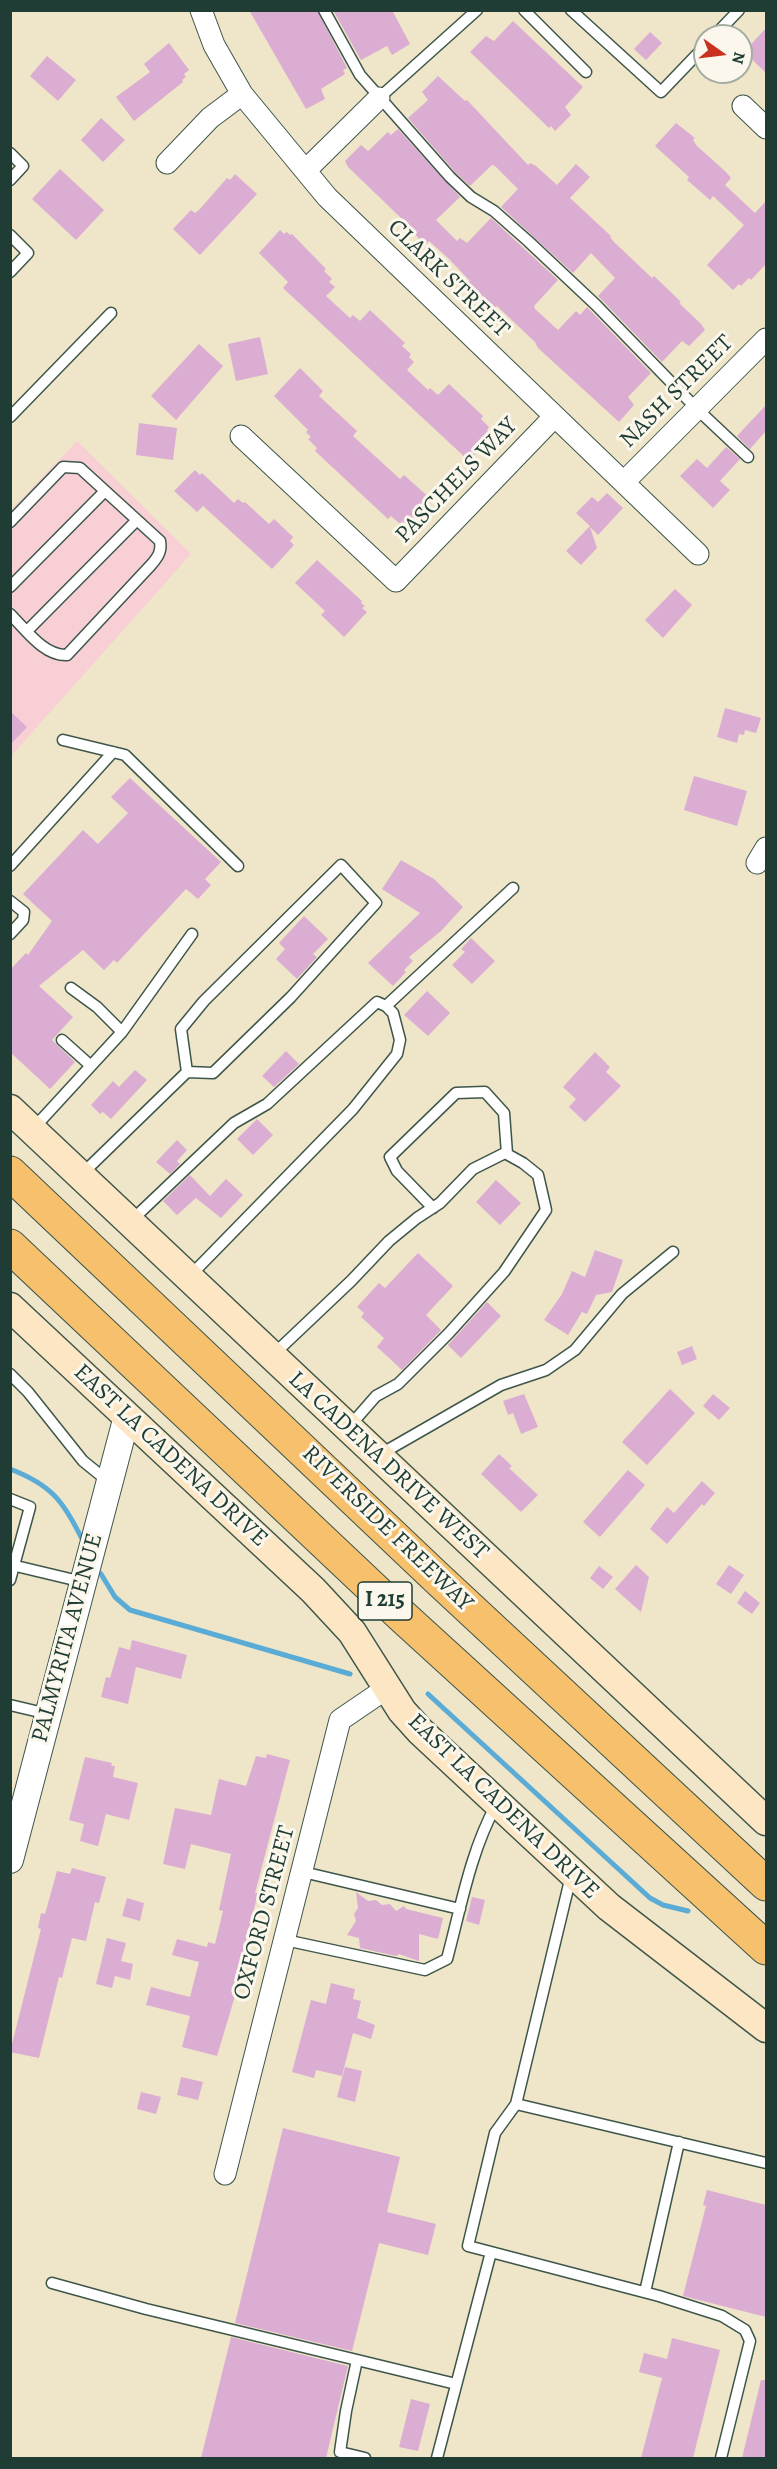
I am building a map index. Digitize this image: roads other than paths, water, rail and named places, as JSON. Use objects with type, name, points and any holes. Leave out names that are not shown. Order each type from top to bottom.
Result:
[{"type":"highway","points":[[21,1140],[60,1196],[74,1230]]},
{"type":"highway","name":"RIVERSIDE FREEWAY","points":[[10,1173],[74,1230],[437,1578],[766,1884]]},
{"type":"highway","name":"I 215","points":[[10,1246],[402,1616],[766,1948]]},
{"type":"main road","name":"LA CADENA DRIVE WEST","points":[[10,1109],[21,1140],[80,1176],[766,1821]]},
{"type":"main road","name":"EAST LA CADENA DRIVE","points":[[10,1307],[313,1590],[352,1632],[387,1688],[420,1731],[617,1914],[766,2028]]},
{"type":"street","name":"CLARK STREET","points":[[201,10],[214,45],[242,94],[327,197],[698,554]]},
{"type":"street","points":[[167,163],[210,118],[242,94]]},
{"type":"street","points":[[306,170],[379,98]]},
{"type":"street","points":[[743,106],[766,128]]},
{"type":"street","name":"NASH STREET","points":[[624,482],[766,339]]},
{"type":"street","name":"PASCHELS WAY","points":[[241,436],[396,581],[554,417]]},
{"type":"street","name":"PALMYRITA AVENUE","points":[[10,1860],[127,1416]]},
{"type":"street","name":"OXFORD STREET","points":[[225,2174],[340,1720],[387,1688]]},
{"type":"lane","points":[[324,10],[358,71],[379,98],[450,177],[471,197],[494,211],[596,305],[697,409],[748,457]]},
{"type":"lane","points":[[379,98],[477,10]]},
{"type":"lane","points":[[524,10],[586,72]]},
{"type":"lane","points":[[571,10],[661,92],[693,59]]},
{"type":"lane","points":[[726,24],[739,10]]},
{"type":"lane","points":[[10,153],[23,166],[10,180]]},
{"type":"lane","points":[[10,236],[28,253],[10,272]]},
{"type":"lane","points":[[10,417],[111,313]]},
{"type":"lane","points":[[10,522],[63,467],[80,468],[160,541],[161,548],[158,558],[68,656],[58,656],[48,651],[10,614]]},
{"type":"lane","points":[[10,587],[105,491]]},
{"type":"lane","points":[[27,631],[137,520]]},
{"type":"lane","points":[[63,740],[125,755],[238,866]]},
{"type":"lane","points":[[10,866],[113,752]]},
{"type":"lane","points":[[80,1176],[187,1072],[213,1072],[291,997],[376,903],[341,865],[204,1001],[181,1029],[187,1072]]},
{"type":"lane","points":[[386,1006],[513,888]]},
{"type":"lane","points":[[10,901],[24,912],[23,920],[10,934]]},
{"type":"lane","points":[[21,1140],[122,1032],[192,934]]},
{"type":"lane","points":[[71,988],[97,1007],[122,1032]]},
{"type":"lane","points":[[129,1223],[234,1123],[267,1104],[377,1002],[386,1006],[393,1013],[400,1040],[397,1054],[382,1075],[353,1109],[188,1278]]},
{"type":"lane","points":[[62,1040],[91,1066]]},
{"type":"lane","points":[[433,1208],[397,1171],[390,1157],[456,1093],[485,1092],[504,1113],[507,1154]]},
{"type":"lane","points":[[272,1356],[351,1281],[389,1241],[433,1208],[473,1169],[507,1154]]},
{"type":"lane","points":[[348,1428],[376,1396],[398,1384],[423,1360],[504,1272],[546,1210],[538,1175],[523,1162],[507,1154]]},
{"type":"lane","points":[[378,1456],[501,1384],[546,1370],[575,1350],[622,1294],[673,1252]]},
{"type":"lane","points":[[10,1374],[28,1392],[83,1461],[109,1482]]},
{"type":"lane","points":[[10,1499],[30,1507],[16,1566],[10,1580]]},
{"type":"lane","points":[[16,1566],[83,1582]]},
{"type":"lane","points":[[10,1706],[48,1714]]},
{"type":"lane","points":[[285,1940],[425,1970],[447,1959],[483,1829],[497,1803]]},
{"type":"lane","points":[[303,1872],[460,1909]]},
{"type":"lane","points":[[572,1873],[516,2104],[495,2133],[468,2246],[645,2292],[722,2316],[745,2330],[750,2342],[721,2458]]},
{"type":"lane","points":[[516,2104],[766,2163]]},
{"type":"lane","points":[[645,2292],[679,2142]]},
{"type":"lane","points":[[437,2458],[491,2252]]},
{"type":"lane","points":[[52,2283],[146,2309],[456,2384]]},
{"type":"lane","points":[[357,2360],[340,2452],[365,2458]]},
{"type":"waterway","points":[[10,1469],[36,1482],[55,1496],[63,1505],[83,1541]]},
{"type":"waterway","points":[[101,1574],[115,1597],[130,1610],[350,1674]]},
{"type":"waterway","points":[[428,1694],[650,1898],[663,1905],[688,1911]]}]
